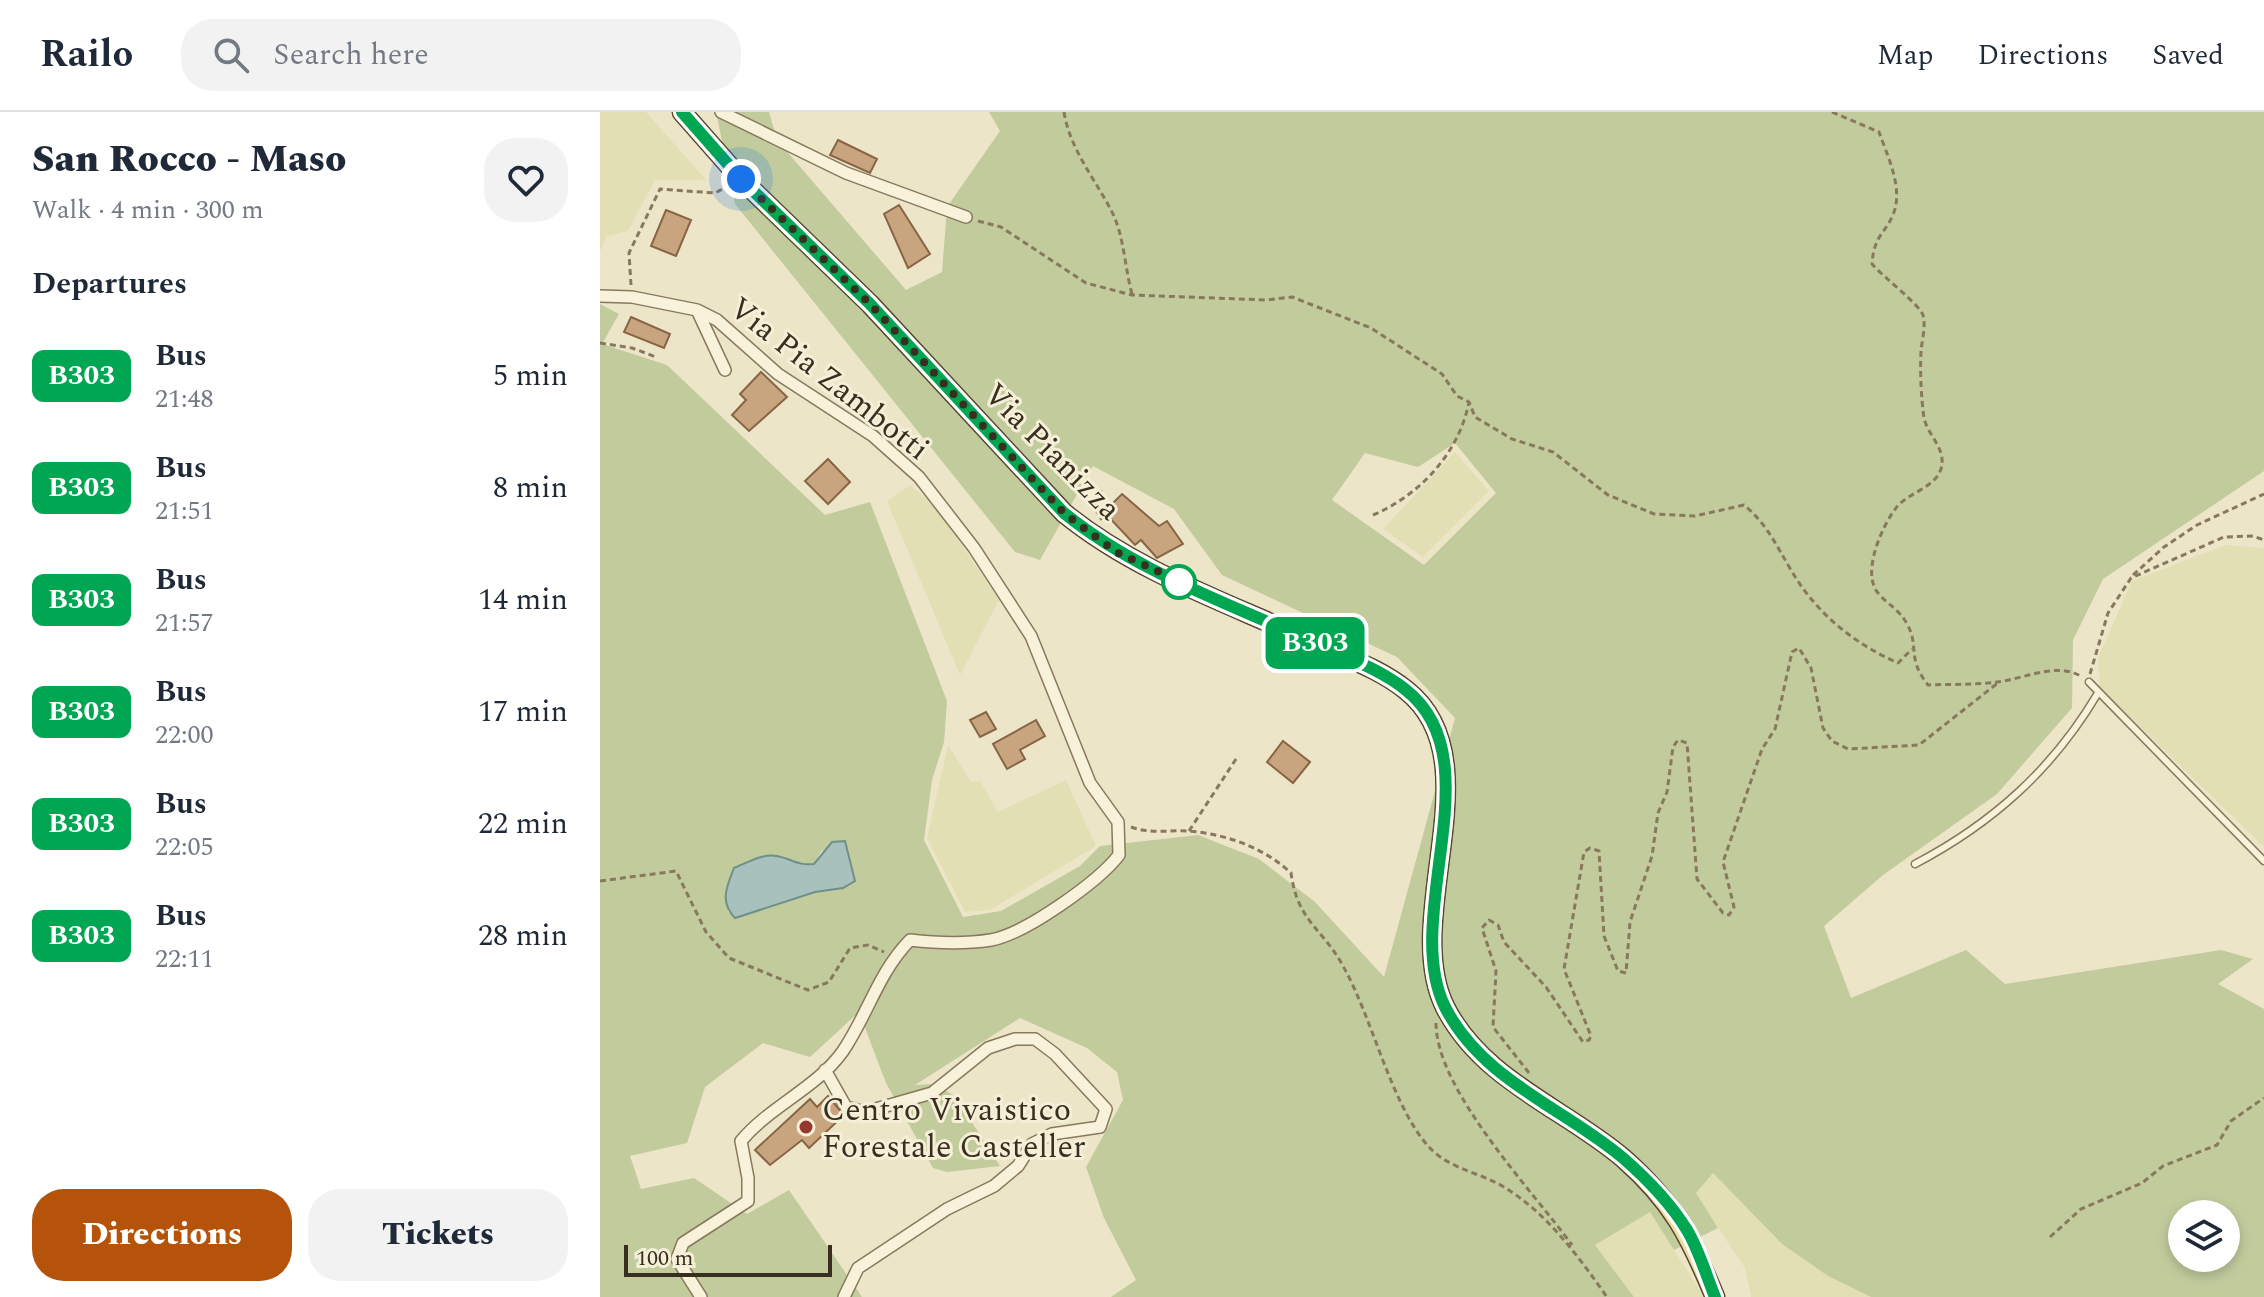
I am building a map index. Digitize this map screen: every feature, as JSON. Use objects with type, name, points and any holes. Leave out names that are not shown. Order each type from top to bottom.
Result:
[{"type":"main road","name":"Via Pianizza","points":[[682,112],[741,179],[870,304],[1064,513],[1100,542],[1139,565],[1370,668],[1406,690],[1428,713],[1441,749],[1444,780],[1431,957],[1445,1007],[1475,1049],[1516,1086],[1620,1156],[1649,1183],[1687,1230],[1715,1297]]},
{"type":"street","points":[[721,112],[846,173],[966,217]]},
{"type":"street","name":"Via Pia Zambotti","points":[[600,296],[632,297],[697,310],[717,320],[778,374],[873,436],[927,487],[974,548],[1031,636],[1090,783],[1118,822]]},
{"type":"street","name":"Via Pia Zambotti","points":[[697,310],[725,370]]},
{"type":"street","points":[[701,1297],[677,1259],[683,1243],[748,1201],[748,1178],[741,1141],[756,1123],[825,1070],[842,1051],[889,961],[910,940],[994,939],[1053,909],[1100,877],[1119,855],[1118,822]]},
{"type":"street","points":[[825,1070],[846,1107],[865,1112],[932,1093],[988,1048],[1015,1039],[1035,1039],[1055,1054],[1106,1109],[1100,1127],[1052,1134],[1032,1144],[1018,1166],[994,1186],[947,1209],[858,1268],[844,1297]]},
{"type":"lane","points":[[2089,682],[2264,861]]},
{"type":"lane","points":[[1915,864],[1956,842],[1995,814],[2032,781],[2060,752],[2098,693]]},
{"type":"path","points":[[1064,112],[1066,126],[1088,172],[1115,216],[1132,295]]},
{"type":"path","points":[[1832,112],[1879,132],[1895,179],[1894,212],[1878,235],[1872,264],[1894,288],[1918,305],[1924,318],[1921,353],[1925,421],[1941,451],[1942,467],[1937,478],[1897,506],[1881,534],[1872,570],[1876,591],[1899,610],[1909,626],[1914,668],[1928,685],[1999,682],[2057,670],[2074,671],[2089,682],[2108,613],[2131,578],[2164,547],[2197,525],[2264,494]]},
{"type":"path","points":[[632,297],[629,253],[660,189],[715,193],[741,179]]},
{"type":"path","points":[[966,217],[1001,227],[1086,283],[1132,295],[1266,300],[1292,297],[1371,328],[1442,374],[1457,396],[1469,402],[1475,417],[1512,439],[1553,452],[1608,495],[1654,514],[1695,516],[1744,505],[1764,523],[1792,573],[1829,620],[1870,651],[1898,663],[1912,649]]},
{"type":"path","points":[[600,343],[632,348],[656,357]]},
{"type":"path","points":[[1373,515],[1419,487],[1448,454],[1464,425],[1469,402]]},
{"type":"path","points":[[1101,490],[1095,509],[1106,527]]},
{"type":"path","points":[[2131,578],[2224,537],[2253,536],[2264,540]]},
{"type":"path","points":[[1537,1083],[1493,1027],[1496,971],[1482,928],[1489,920],[1498,925],[1504,942],[1546,987],[1583,1042],[1589,1040],[1591,1036],[1564,969],[1584,852],[1590,848],[1599,851],[1604,936],[1618,971],[1626,973],[1630,922],[1652,856],[1658,813],[1667,792],[1673,747],[1678,740],[1687,743],[1689,751],[1687,775],[1697,879],[1723,913],[1729,915],[1734,907],[1723,862],[1762,749],[1775,729],[1792,652],[1799,648],[1804,651],[1811,668],[1823,728],[1832,741],[1848,749],[1919,745],[1999,682]]},
{"type":"path","points":[[1189,831],[1238,756]]},
{"type":"path","points":[[1118,822],[1142,832],[1189,831],[1238,841],[1273,856],[1291,873],[1295,900],[1315,932],[1342,962],[1380,1043],[1395,1090],[1428,1147],[1449,1164],[1504,1187],[1579,1254]]},
{"type":"path","points":[[600,881],[676,871],[706,932],[729,958],[808,990],[829,982],[850,948],[868,945],[883,950],[889,961]]},
{"type":"path","points":[[1436,1012],[1436,1041],[1464,1100],[1579,1254],[1607,1297]]},
{"type":"path","points":[[2050,1237],[2081,1209],[2142,1183],[2163,1166],[2217,1145],[2231,1121],[2264,1098]]},
{"type":"shaded area","points":[[600,112],[646,112],[706,180],[655,180],[628,231],[607,236],[600,251]]},
{"type":"shaded area","points":[[1455,452],[1489,491],[1423,557],[1383,529]]},
{"type":"shaded area","points":[[910,485],[935,506],[999,600],[960,675],[887,501]]},
{"type":"shaded area","points":[[2226,545],[2264,548],[2264,847],[2100,688],[2098,658],[2132,581]]},
{"type":"shaded area","points":[[948,745],[971,782],[980,781],[998,812],[1066,780],[1096,846],[990,910],[965,912],[927,838]]},
{"type":"shaded area","points":[[1713,1173],[1782,1244],[1828,1276],[1871,1297],[1751,1297],[1745,1268],[1695,1193]]},
{"type":"shaded area","points":[[1650,1212],[1703,1297],[1634,1297],[1595,1245]]},
{"type":"green space","points":[[716,112],[769,112],[777,140],[906,290],[942,272],[947,207],[1000,131],[989,112],[2264,112],[2264,471],[2103,579],[2073,640],[2072,708],[1997,794],[1883,875],[1824,926],[1851,998],[1966,950],[2005,984],[2221,950],[2253,959],[2218,984],[2264,1009],[2264,1297],[1871,1297],[1828,1276],[1782,1244],[1713,1173],[1696,1193],[1718,1228],[1674,1250],[1650,1212],[1595,1245],[1634,1297],[1111,1297],[1136,1280],[1104,1218],[1086,1167],[1123,1100],[1117,1072],[1087,1048],[1020,1018],[915,1085],[934,1084],[955,1096],[1000,1166],[947,1172],[933,1168],[886,1083],[859,1012],[810,1057],[763,1043],[705,1087],[687,1143],[630,1156],[641,1189],[694,1178],[747,1214],[789,1190],[862,1297],[600,1297],[600,304],[619,314],[602,344],[667,365],[825,515],[870,502],[947,701],[944,742],[932,780],[924,840],[963,917],[1001,911],[1080,866],[1100,846],[1198,835],[1259,859],[1315,902],[1384,977],[1455,718],[1397,657],[1222,575],[1174,509],[1093,466],[1040,560],[1015,552],[735,204]],"holes":[[[1455,443],[1496,493],[1424,565],[1332,500],[1365,453],[1418,467]],[[822,850],[843,888],[815,892],[735,918],[728,911],[734,868],[772,855],[814,864]]]},
{"type":"water","points":[[845,841],[855,881],[843,888],[815,892],[735,918],[730,912],[726,894],[734,868],[772,855],[814,864],[832,842]]},
{"type":"building","points":[[838,140],[877,159],[870,173],[830,155]]},
{"type":"building","points":[[899,205],[930,254],[908,268],[884,214]]},
{"type":"building","points":[[666,210],[691,220],[676,256],[651,246]]},
{"type":"building","points":[[631,317],[670,334],[664,348],[624,332]]},
{"type":"building","points":[[761,372],[787,397],[749,431],[732,415],[746,400],[740,394]]},
{"type":"building","points":[[828,459],[850,482],[828,504],[805,481]]},
{"type":"building","points":[[1122,494],[1159,526],[1167,521],[1183,544],[1157,558],[1141,540],[1135,545],[1104,512]]},
{"type":"building","points":[[986,712],[996,729],[980,737],[970,720]]},
{"type":"building","points":[[1036,720],[1045,736],[1020,750],[1025,759],[1007,769],[993,744]]},
{"type":"building","points":[[1283,741],[1310,762],[1293,783],[1267,762]]},
{"type":"building","name":"Centro Vivaistico Forestale Casteller","points":[[828,1096],[844,1115],[809,1148],[802,1140],[770,1165],[755,1150],[810,1099],[817,1107]]},
{"type":"bus line","name":"B303","points":[[682,112],[741,179],[870,304],[1064,513],[1100,542],[1139,565],[1219,598],[1370,668],[1406,690],[1428,713],[1441,749],[1444,780],[1442,843],[1431,957],[1445,1007],[1475,1049],[1516,1086],[1620,1156],[1649,1183],[1687,1230],[1715,1297]]},
{"type":"place","name":"Centro Vivaistico Forestale Casteller","points":[[806,1127]]},
{"type":"route","points":[[741,179],[870,304],[1064,513],[1116,552],[1192,587],[1179,582]]}]
